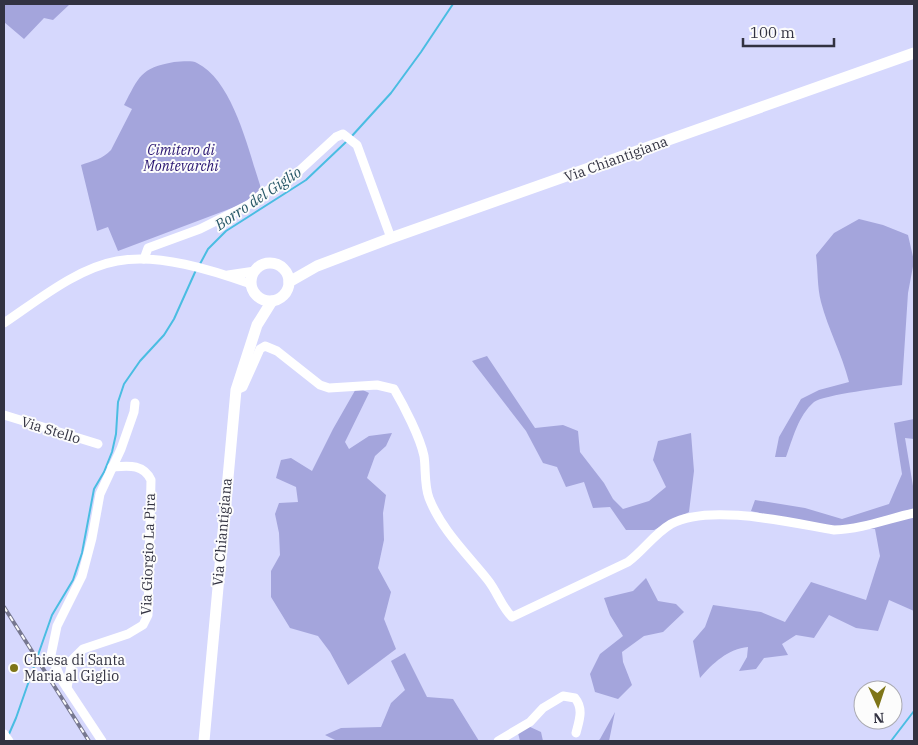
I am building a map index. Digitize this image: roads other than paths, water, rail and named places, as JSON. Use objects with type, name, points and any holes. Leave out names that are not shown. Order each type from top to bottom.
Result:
[{"type":"main road","name":"Via Chiantigiana","points":[[204,741],[236,390],[258,325],[272,301],[277,300],[286,293],[289,282],[317,266],[391,238],[914,53]]},
{"type":"main road","name":"Via Chiantigiana","points":[[254,271],[269,263],[280,266],[285,270],[317,266]]},
{"type":"main road","points":[[285,270],[289,282]]},
{"type":"main road","points":[[251,284],[254,271]]},
{"type":"main road","name":"Via Chiantigiana","points":[[251,284],[258,297],[258,325]]},
{"type":"main road","points":[[258,297],[272,301]]},
{"type":"street","points":[[144,258],[148,248],[200,229],[250,204],[298,172],[341,136],[357,145],[391,238]]},
{"type":"street","points":[[4,323],[65,283],[92,269],[117,261],[144,258],[207,270],[251,284]]},
{"type":"street","points":[[226,275],[254,271]]},
{"type":"street","points":[[236,390],[243,387],[260,349],[266,346],[277,352],[320,385],[329,388],[377,385],[394,389],[404,406],[424,454],[428,495],[435,511],[458,546],[488,580],[505,610],[512,617],[628,562],[639,554],[662,530],[674,522],[686,518],[748,515],[834,530],[873,524],[914,513]]},
{"type":"street","points":[[102,741],[61,679],[52,655],[57,626],[82,576],[92,538],[100,494],[134,412],[134,403]]},
{"type":"street","name":"Via Stello","points":[[4,415],[98,444]]},
{"type":"street","name":"Via Giorgio La Pira","points":[[67,688],[72,660],[83,649],[128,634],[143,625],[148,615],[151,480],[148,473],[135,466],[112,467]]},
{"type":"street","points":[[498,741],[530,722],[542,708],[563,696],[575,698],[580,706],[581,713],[576,733]]},
{"type":"street","points":[[4,734],[9,741]]},
{"type":"waterway","name":"Borro del Giglio","points":[[351,137],[391,93],[453,4]]},
{"type":"waterway","name":"Borro del Giglio","points":[[200,264],[208,249],[226,231],[306,180],[346,142]]},
{"type":"waterway","name":"Borro del Giglio","points":[[9,734],[52,615],[73,580],[82,553],[94,489],[104,472],[112,452],[116,434],[118,402],[124,384],[140,361],[164,335],[174,319],[196,270]]},
{"type":"waterway","points":[[891,741],[914,711]]},
{"type":"railway","points":[[4,607],[89,741]]},
{"type":"place","name":"Chiesa di Santa Maria al Giglio","points":[[14,668]]},
{"type":"park label","name":"Cimitero di Montevarchi","points":[[181,158]]}]
